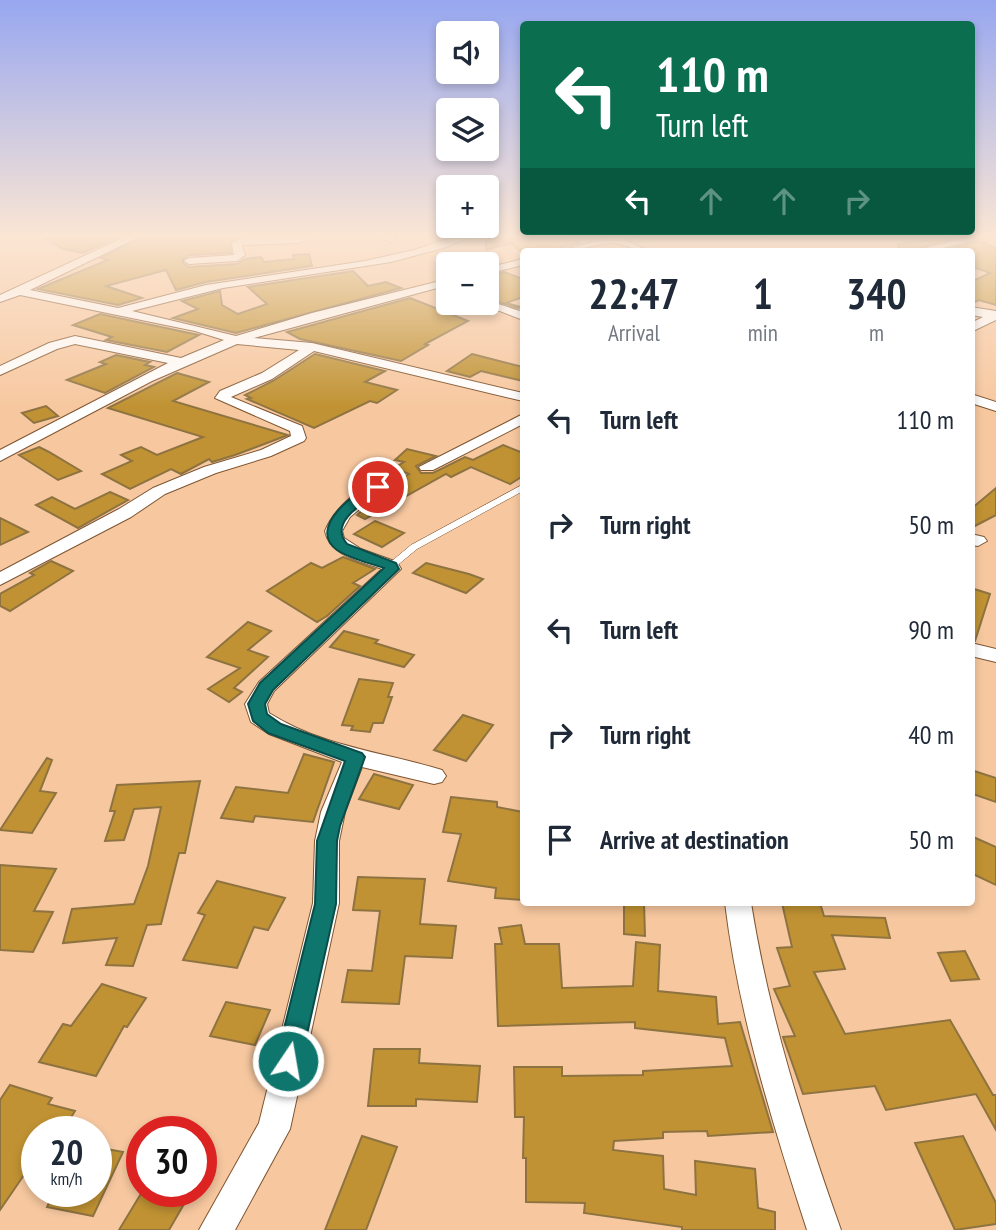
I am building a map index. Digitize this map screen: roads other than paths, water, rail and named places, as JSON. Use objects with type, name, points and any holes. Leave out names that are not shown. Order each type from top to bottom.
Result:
[{"type":"street","points":[[0,299],[20,292]]},
{"type":"street","points":[[23,292],[197,328],[237,340],[312,347],[520,396]]},
{"type":"street","points":[[118,312],[190,292]]},
{"type":"street","points":[[0,456],[182,362],[237,340],[308,318],[408,292]]},
{"type":"street","points":[[499,308],[520,315]]},
{"type":"street","points":[[975,312],[996,315]]},
{"type":"street","points":[[975,326],[996,315]]},
{"type":"street","points":[[0,371],[53,346],[75,340],[182,362]]},
{"type":"street","points":[[0,579],[125,513],[159,491],[210,470],[266,453],[299,438],[297,429],[222,398],[225,394],[267,376],[312,347]]},
{"type":"street","points":[[975,399],[996,407]]},
{"type":"street","points":[[427,467],[520,420]]},
{"type":"street","points":[[378,487],[343,511],[335,526],[336,539],[342,547],[391,566],[392,569],[266,687],[256,704],[259,717],[275,729],[355,757],[434,775]]},
{"type":"street","points":[[975,650],[996,656]]},
{"type":"street","points":[[216,1230],[274,1129],[326,904],[327,841],[334,812],[355,757]]},
{"type":"street","points":[[739,906],[763,1031],[795,1145],[824,1230]]},
{"type":"lane","points":[[391,566],[414,547],[520,490]]}]
